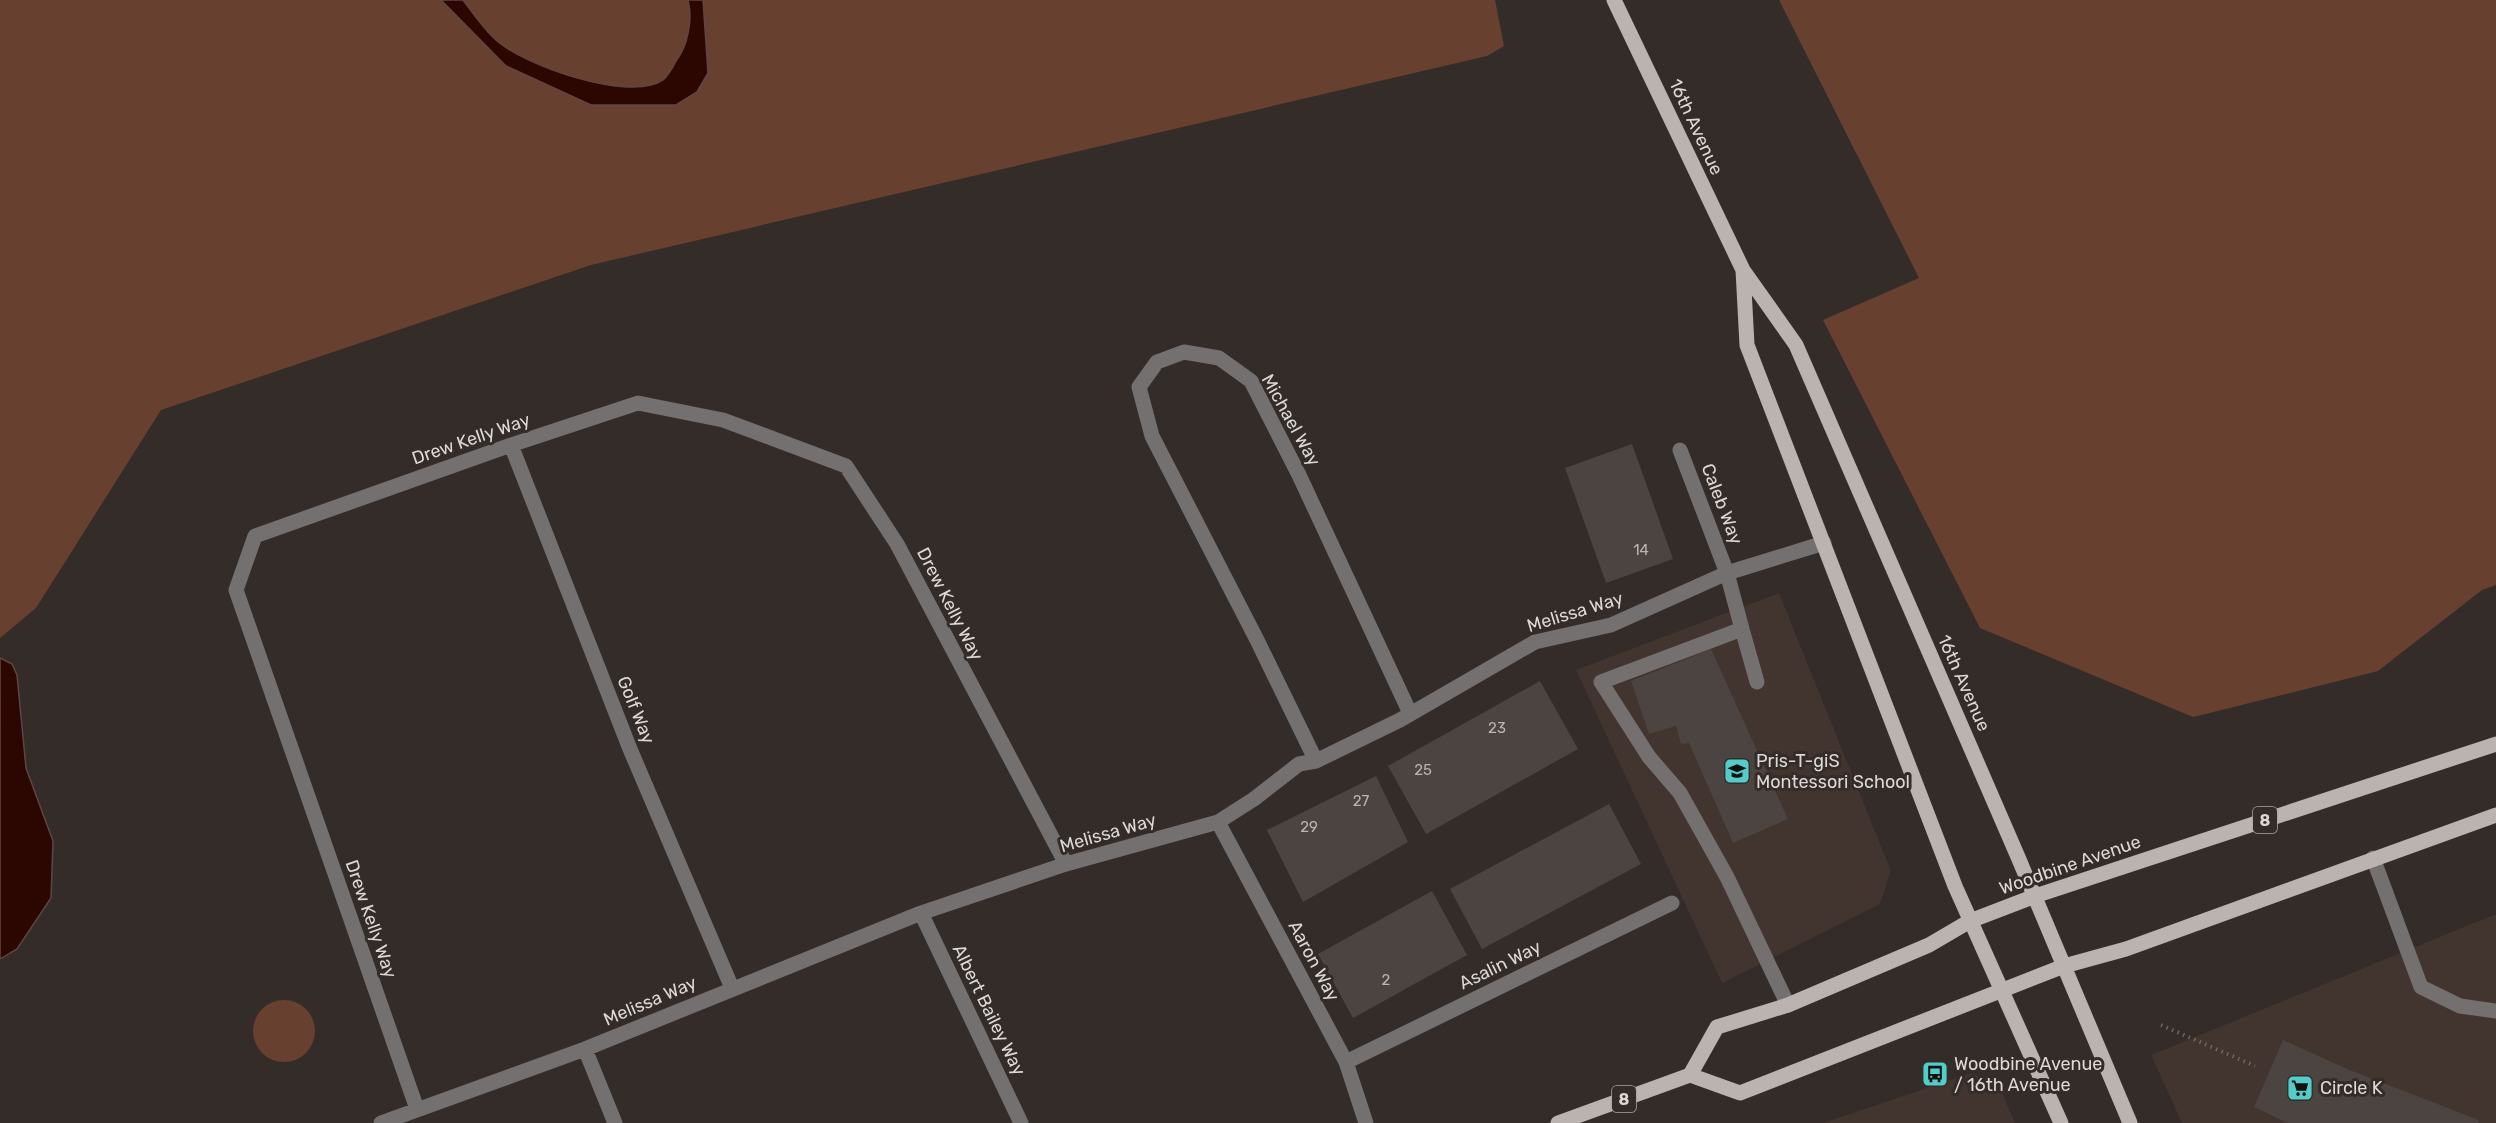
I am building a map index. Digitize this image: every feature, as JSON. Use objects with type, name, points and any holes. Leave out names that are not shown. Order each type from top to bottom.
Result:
[{"type":"main road","name":"16th Avenue","points":[[1614,0],[1743,270],[1796,345],[2035,896],[2130,1123]]},
{"type":"main road","name":"16th Avenue","points":[[1743,270],[1747,345],[1970,921],[2061,1123]]},
{"type":"main road","name":"Woodbine Avenue","points":[[1690,1075],[1717,1027],[1788,1005],[1929,945],[1970,921],[2035,896],[2496,744]]},
{"type":"main road","points":[[1690,1075],[1740,1094],[2064,966],[2126,949],[2496,815]]},
{"type":"main road","name":"8","points":[[1558,1123],[1690,1075]]},
{"type":"street","name":"Michael Way","points":[[1316,761],[1257,640],[1152,436],[1139,387],[1157,362],[1184,352],[1219,358],[1251,381],[1299,475],[1410,712]]},
{"type":"street","name":"Drew Kelly Way","points":[[417,1109],[236,590],[255,536],[511,445],[638,403],[723,420],[846,466],[897,544],[1066,864]]},
{"type":"street","name":"Golf Way","points":[[511,445],[630,749],[732,988]]},
{"type":"street","name":"Caleb Way","points":[[1680,450],[1727,573],[1757,682]]},
{"type":"street","name":"Melissa Way","points":[[381,1123],[585,1049],[921,913],[1066,864],[1218,822],[1254,799],[1299,764],[1316,761],[1410,712],[1535,642],[1611,625],[1727,573],[1824,543]]},
{"type":"street","points":[[1742,628],[1601,682],[1649,758],[1685,802],[1727,877],[1788,1005]]},
{"type":"street","name":"Aaron Way","points":[[1218,822],[1346,1062],[1366,1123]]},
{"type":"street","points":[[2373,858],[2421,987],[2460,1006],[2496,1011]]},
{"type":"street","name":"Asalin Way","points":[[1346,1062],[1672,903]]},
{"type":"street","name":"Albert Bailey Way","points":[[921,913],[1021,1123]]},
{"type":"street","points":[[585,1049],[615,1123]]},
{"type":"path","points":[[2161,1025],[2255,1066]]},
{"type":"shaded area","points":[[0,0],[1495,0],[1504,46],[1487,56],[591,265],[161,410],[36,608],[0,638]]},
{"type":"shaded area","points":[[441,0],[463,0],[495,39],[528,60],[577,78],[627,87],[647,86],[667,76],[684,48],[690,15],[688,0],[703,0],[708,73],[697,92],[676,105],[591,105],[506,66]]},
{"type":"shaded area","points":[[1779,0],[2496,0],[2496,585],[2482,590],[2378,671],[2193,717],[1980,628],[1823,320],[1919,278]]},
{"type":"shaded area","name":"Pris-T-giS Montessori School","points":[[1779,593],[1891,871],[1880,904],[1722,983],[1576,670]]},
{"type":"shaded area","points":[[0,658],[12,664],[17,675],[26,768],[53,841],[51,898],[17,949],[0,959]]},
{"type":"shaded area","points":[[2496,914],[2496,1123],[2182,1123],[2151,1055]]},
{"type":"shaded area","points":[[284,1000],[306,1009],[315,1031],[306,1053],[284,1062],[262,1053],[253,1031],[262,1009]]},
{"type":"shaded area","points":[[1971,1073],[1998,1084],[2015,1123],[1823,1123]]},
{"type":"building","points":[[1632,444],[1673,559],[1606,583],[1565,468]]},
{"type":"building","points":[[1711,649],[1788,819],[1733,843],[1689,743],[1681,744],[1676,726],[1649,734],[1631,681]]},
{"type":"building","points":[[1540,681],[1578,749],[1426,834],[1388,766]]},
{"type":"building","points":[[1376,776],[1408,842],[1303,902],[1267,830]]},
{"type":"building","points":[[1609,804],[1641,864],[1482,949],[1450,889]]},
{"type":"building","points":[[1432,891],[1467,955],[1353,1018],[1318,954]]},
{"type":"building","points":[[2283,1040],[2347,1069],[2479,1120],[2478,1123],[2288,1123],[2254,1107]]},
{"type":"place","name":"Pris-T-giS Montessori School","points":[[1737,771]]},
{"type":"place","name":"Woodbine Avenue / 16th Avenue","points":[[1935,1074]]},
{"type":"place","name":"Circle K","points":[[2300,1088]]}]
